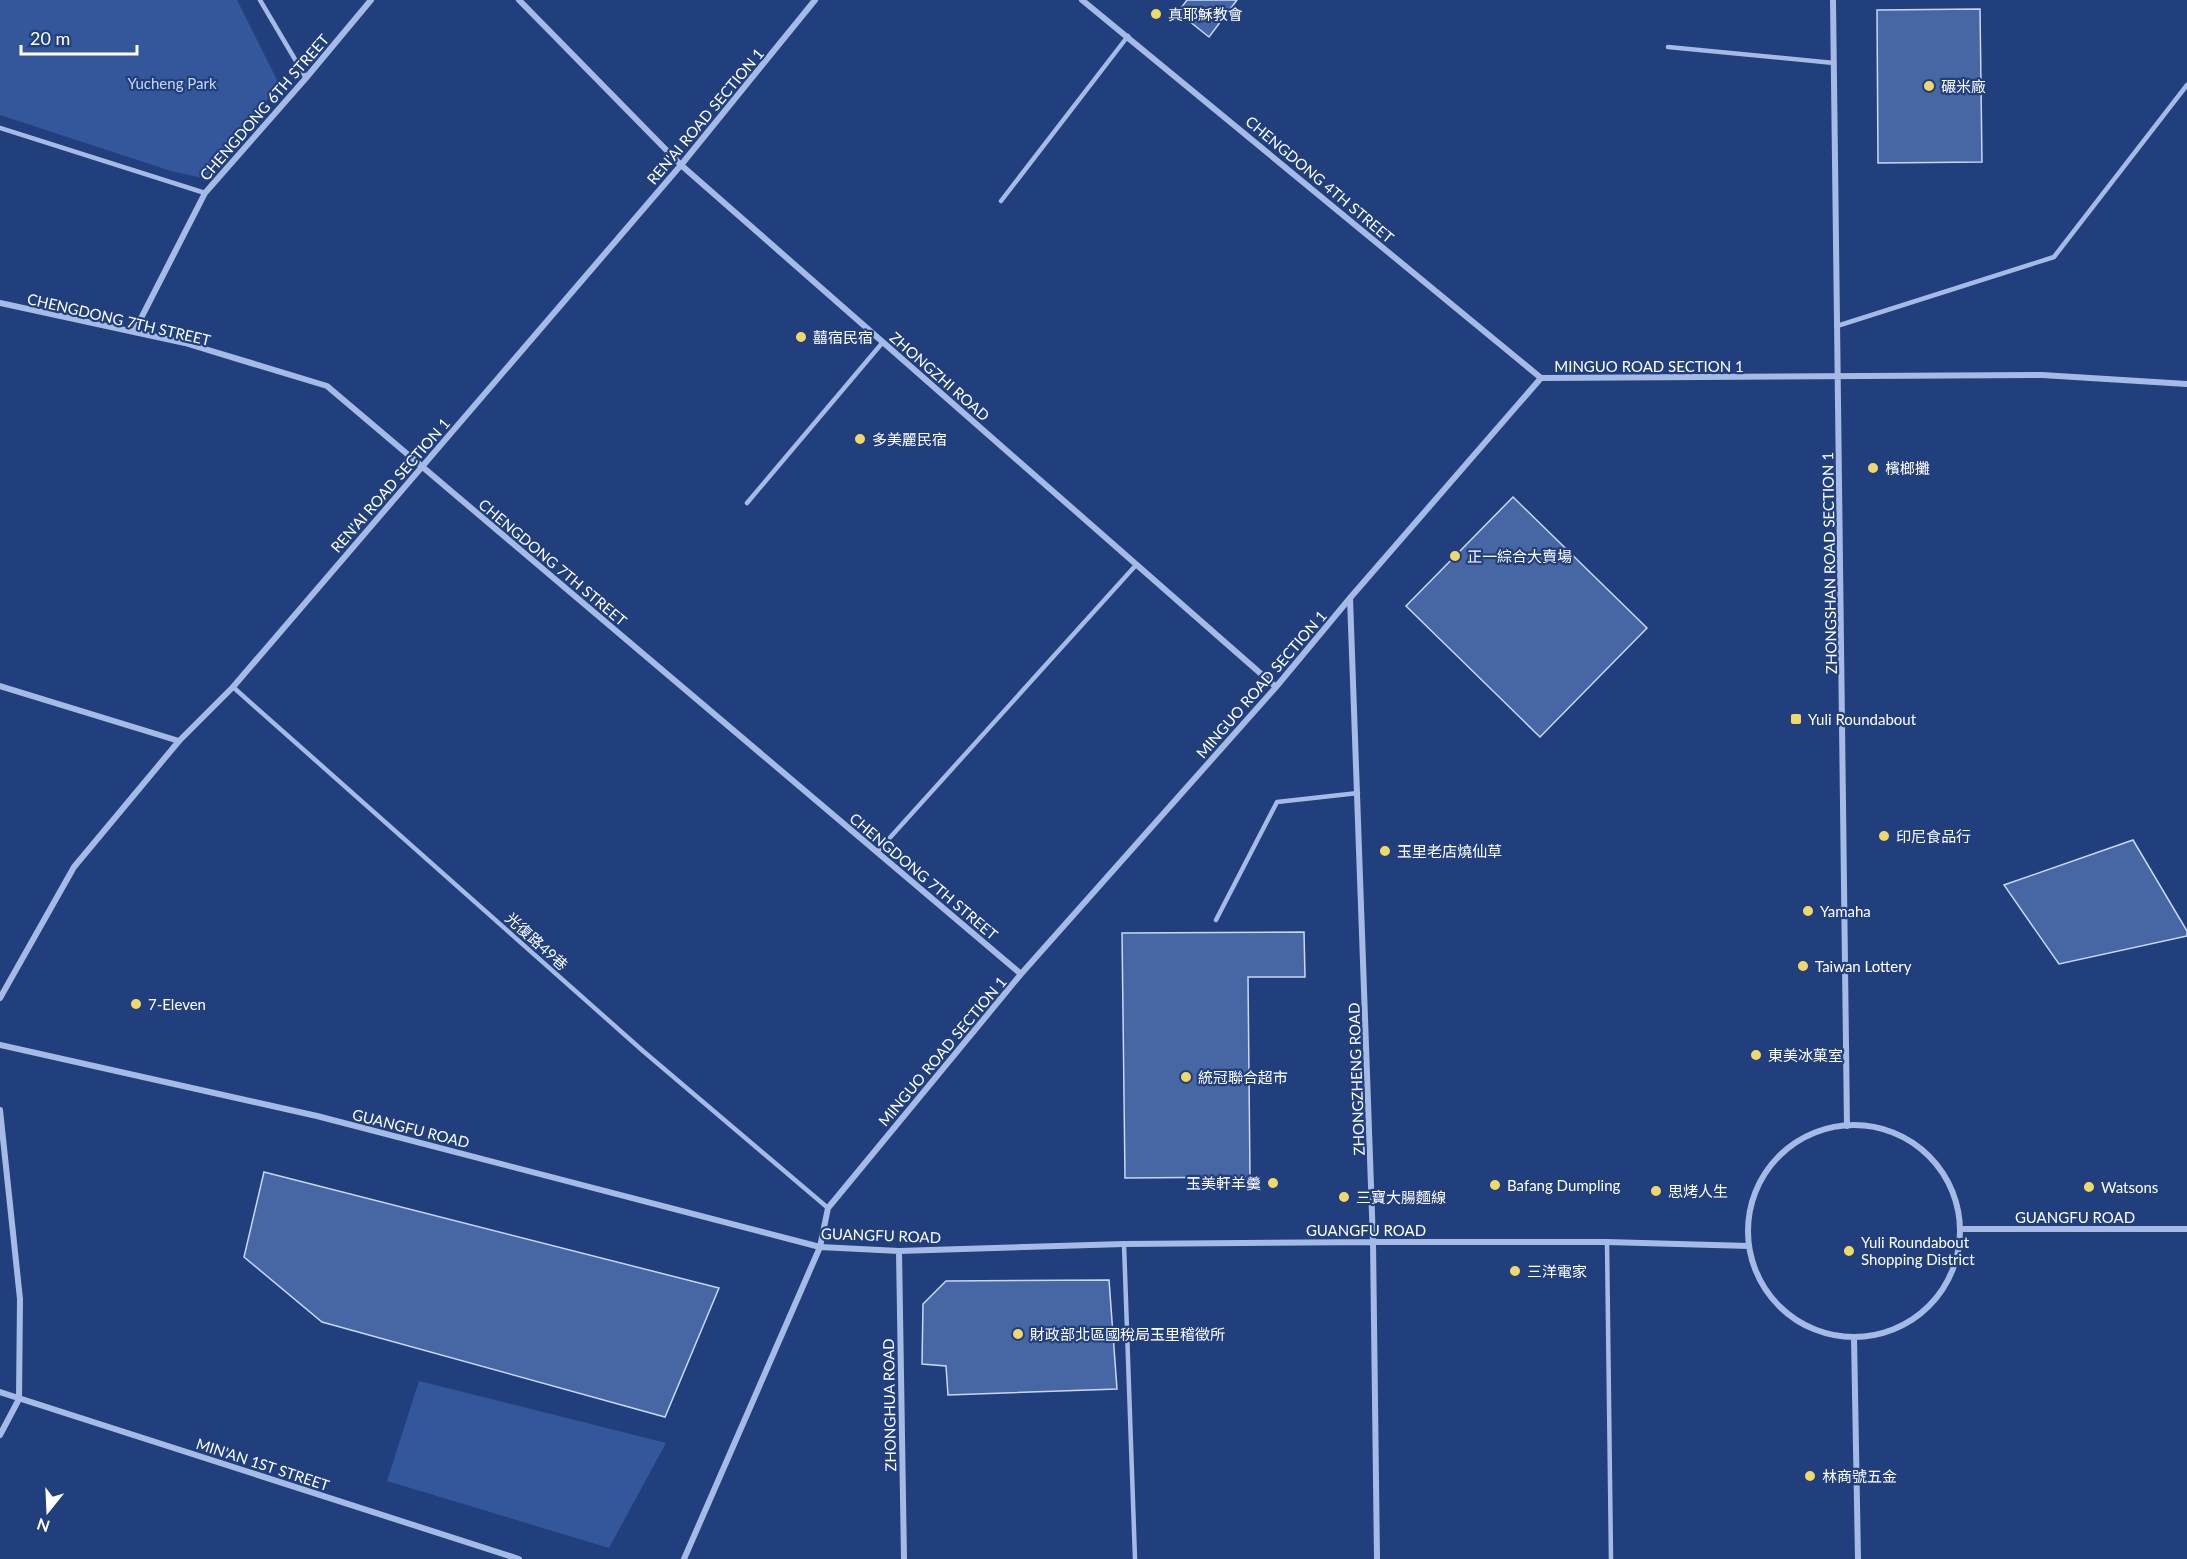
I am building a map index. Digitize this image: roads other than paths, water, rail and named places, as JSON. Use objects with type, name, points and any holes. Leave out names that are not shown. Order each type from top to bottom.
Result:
[{"type":"street","name":"CHENGDONG 6TH STREET","points":[[134,332],[205,193],[371,0]]},
{"type":"street","name":"ZHONGZHI ROAD","points":[[519,0],[681,165],[1276,687]]},
{"type":"street","name":"REN'AI ROAD SECTION 1","points":[[0,998],[74,867],[179,741],[233,687],[681,165],[815,0]]},
{"type":"street","name":"CHENGDONG 4TH STREET","points":[[1083,0],[1540,378]]},
{"type":"street","name":"ZHONGSHAN ROAD SECTION 1","points":[[1833,0],[1847,1126]]},
{"type":"street","name":"CHENGDONG 7TH STREET","points":[[0,303],[185,343],[327,386],[1021,974]]},
{"type":"street","name":"MINGUO ROAD SECTION 1","points":[[684,1559],[819,1246],[828,1208],[1021,974],[1276,687],[1540,378],[2042,375],[2187,384]]},
{"type":"street","name":"ZHONGZHENG ROAD","points":[[1350,598],[1373,1242],[1377,1559]]},
{"type":"street","points":[[0,686],[179,741]]},
{"type":"street","name":"GUANGFU ROAD","points":[[0,1045],[317,1116],[819,1246],[899,1251],[1124,1244],[1373,1242],[1607,1242],[1749,1246]]},
{"type":"street","points":[[0,1110],[20,1299],[19,1399],[0,1435]]},
{"type":"street","points":[[1854,1125],[1890,1131],[1921,1149],[1944,1176],[1958,1208],[1964,1229],[1950,1278],[1929,1307],[1899,1327],[1865,1337],[1831,1335],[1798,1323],[1772,1300],[1754,1271],[1747,1237],[1750,1203],[1765,1172],[1789,1146],[1819,1130],[1854,1125]]},
{"type":"street","name":"GUANGFU ROAD","points":[[1964,1229],[2187,1229]]},
{"type":"street","name":"ZHONGHUA ROAD","points":[[899,1251],[904,1559]]},
{"type":"street","points":[[1854,1337],[1858,1559]]},
{"type":"street","name":"MIN'AN 1ST STREET","points":[[0,1392],[519,1559]]},
{"type":"lane","points":[[260,0],[306,78]]},
{"type":"lane","points":[[1001,201],[1128,36]]},
{"type":"lane","points":[[1668,47],[1833,63]]},
{"type":"lane","points":[[1837,326],[2054,257],[2187,86]]},
{"type":"lane","points":[[0,128],[205,193]]},
{"type":"lane","points":[[747,503],[882,342]]},
{"type":"lane","points":[[877,852],[1136,565]]},
{"type":"lane","name":"光復路49巷","points":[[233,687],[643,1051],[828,1208]]},
{"type":"lane","points":[[1216,920],[1277,802],[1358,793]]},
{"type":"lane","points":[[1607,1242],[1611,1559]]},
{"type":"lane","points":[[1124,1244],[1135,1559]]},
{"type":"place","name":"真耶穌教會","points":[[1156,14]]},
{"type":"place","name":"碾米廠","points":[[1929,86]]},
{"type":"place","name":"囍宿民宿","points":[[801,337]]},
{"type":"place","name":"多美麗民宿","points":[[860,439]]},
{"type":"place","name":"檳榔攤","points":[[1873,468]]},
{"type":"place","name":"正一綜合大賣場","points":[[1455,556]]},
{"type":"place","name":"Yuli Roundabout","points":[[1796,719]]},
{"type":"place","name":"印尼食品行","points":[[1884,836]]},
{"type":"place","name":"玉里老店燒仙草","points":[[1385,851]]},
{"type":"place","name":"Yamaha","points":[[1808,911]]},
{"type":"place","name":"Taiwan Lottery","points":[[1803,966]]},
{"type":"place","name":"7-Eleven","points":[[136,1004]]},
{"type":"place","name":"東美冰菓室","points":[[1756,1055]]},
{"type":"place","name":"統冠聯合超市","points":[[1186,1077]]},
{"type":"place","name":"玉美軒羊羹","points":[[1273,1183]]},
{"type":"place","name":"Bafang Dumpling","points":[[1495,1185]]},
{"type":"place","name":"Watsons","points":[[2089,1187]]},
{"type":"place","name":"思烤人生","points":[[1656,1191]]},
{"type":"place","name":"三寶大腸麵線","points":[[1344,1197]]},
{"type":"place","name":"Yuli Roundabout Shopping District","points":[[1849,1251]]},
{"type":"place","name":"三洋電家","points":[[1515,1271]]},
{"type":"place","name":"財政部北區國稅局玉里稽徵所","points":[[1018,1334]]},
{"type":"place","name":"林商號五金","points":[[1810,1476]]},
{"type":"park label","name":"Yucheng Park","points":[[172,83]]}]
